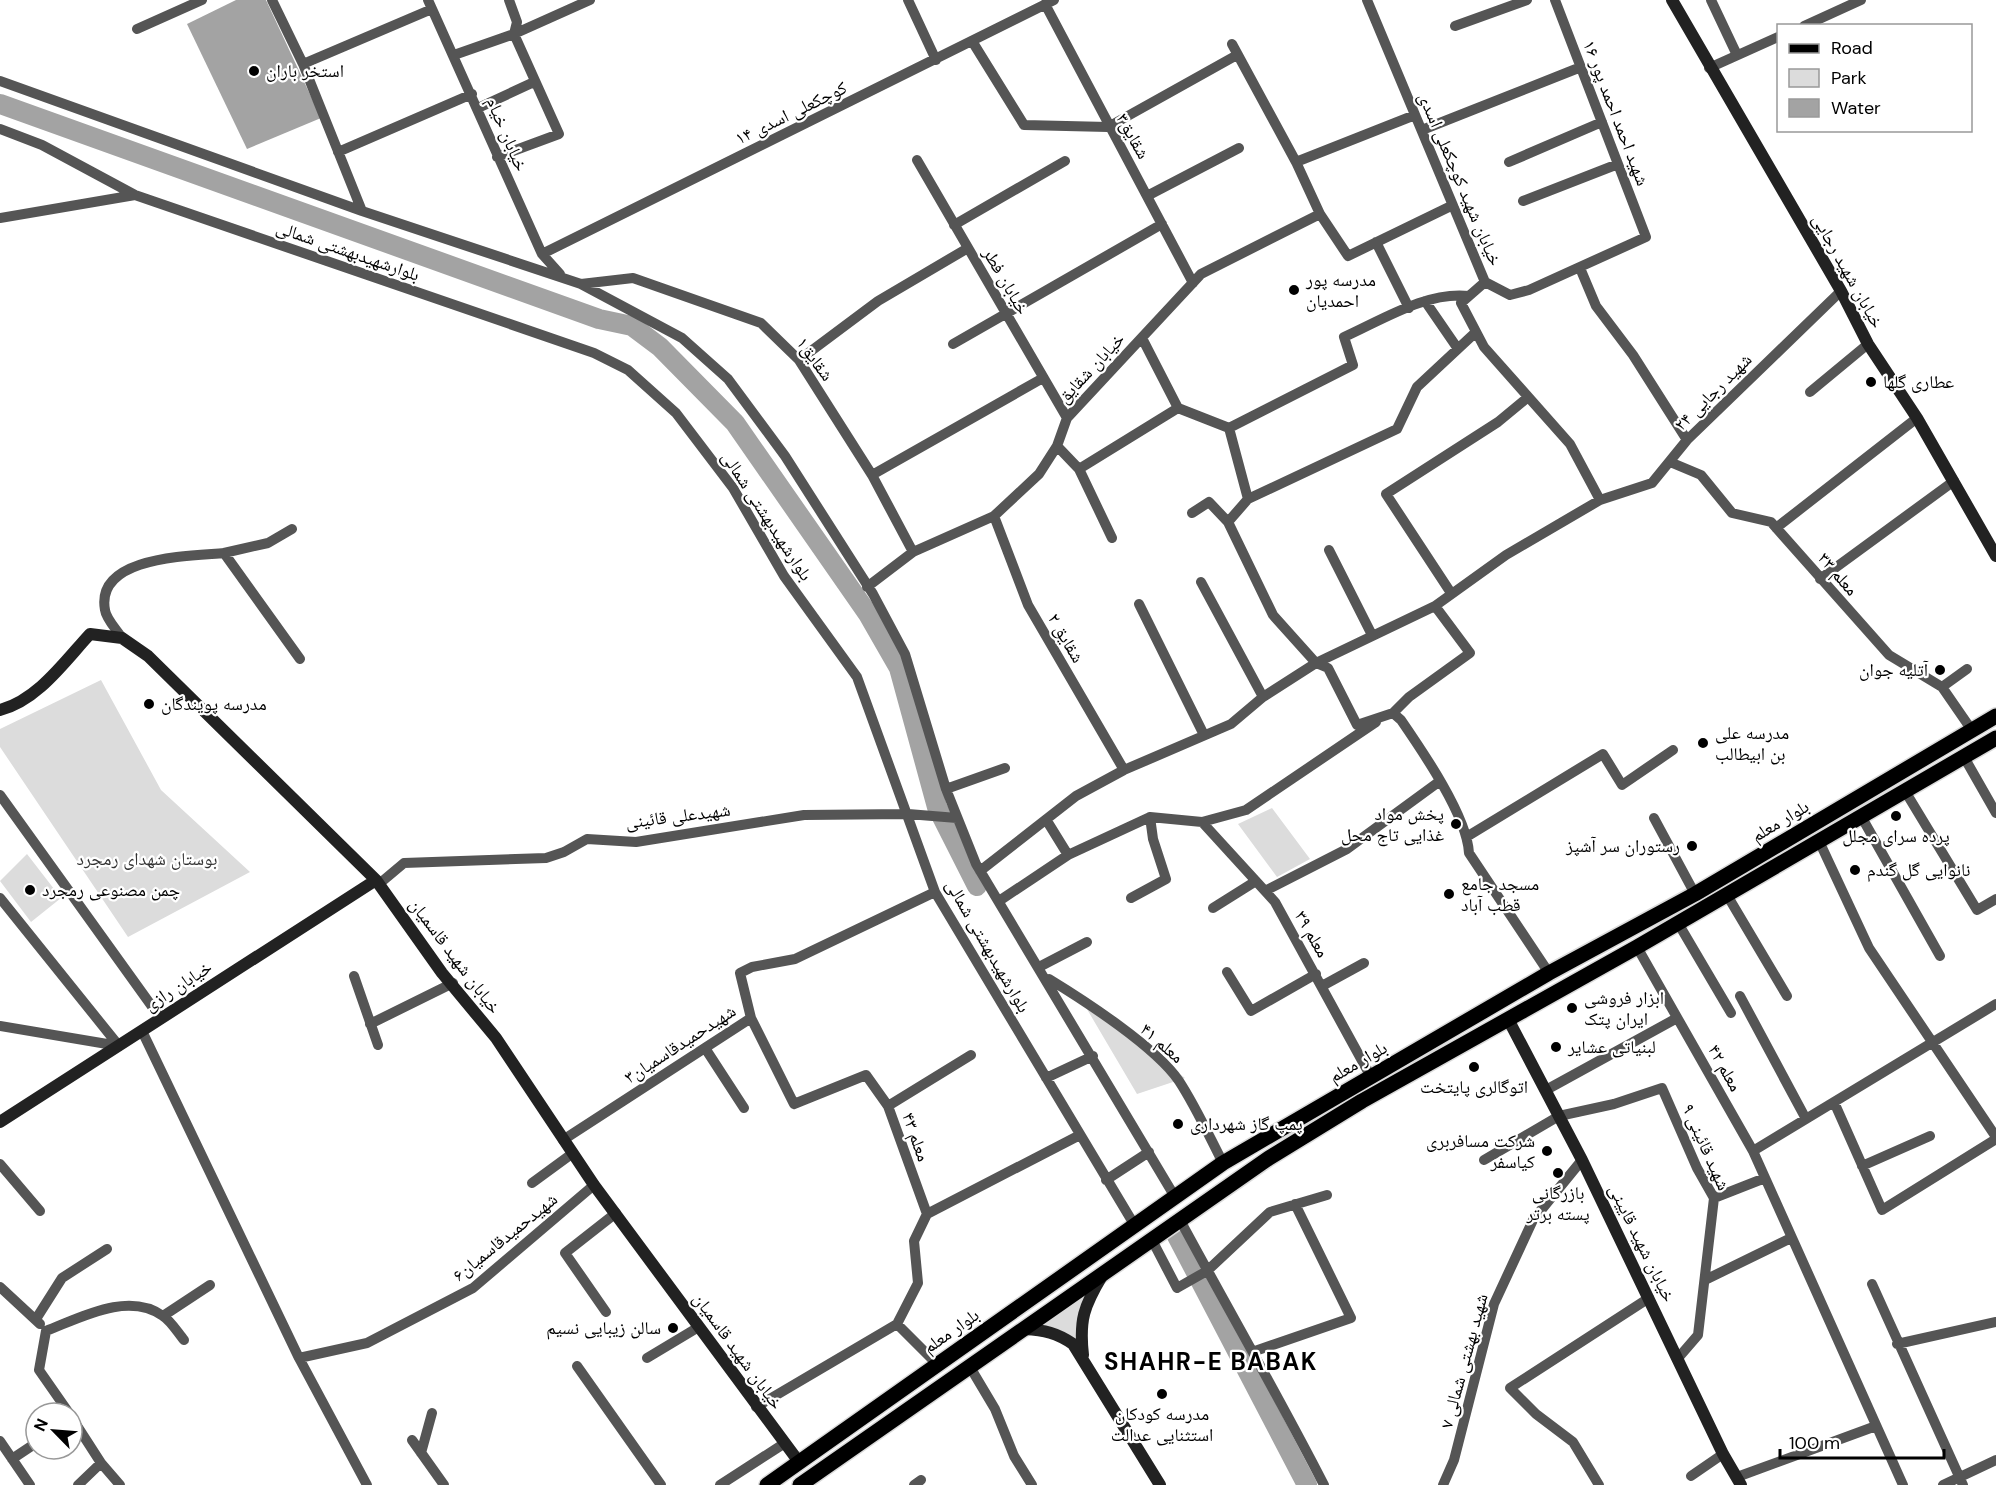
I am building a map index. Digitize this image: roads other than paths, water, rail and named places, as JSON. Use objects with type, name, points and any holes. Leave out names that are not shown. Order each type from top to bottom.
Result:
[{"type":"main road","name":"بلوار معلم","points":[[810,1482],[1358,1094],[1371,1077],[1549,973],[1695,894],[1996,716]]},
{"type":"main road","name":"بلوار معلم","points":[[767,1485],[1223,1163],[1508,1019],[1637,947],[1996,738]]},
{"type":"main road","points":[[1597,947],[1608,962]]},
{"type":"main road","points":[[799,1462],[810,1482]]},
{"type":"street","points":[[137,29],[202,0]]},
{"type":"street","points":[[272,0],[303,64],[362,211]]},
{"type":"street","points":[[497,157],[559,134],[514,34],[517,22],[509,0]]},
{"type":"street","points":[[453,55],[514,34],[590,0]]},
{"type":"street","points":[[909,0],[936,60]]},
{"type":"street","name":"خیابان شهید کوچکعلی اسدی","points":[[1367,0],[1422,130],[1451,206],[1485,282],[1469,296]]},
{"type":"street","points":[[1455,26],[1527,0]]},
{"type":"street","name":"شهید احمد احمد پور ۱۶","points":[[1555,0],[1647,237],[1580,268]]},
{"type":"street","name":"خیابان شهید رجایی","points":[[1672,0],[1709,68],[1841,291],[1868,344],[1917,418],[1996,556]]},
{"type":"street","points":[[1711,0],[1737,55]]},
{"type":"street","points":[[1808,24],[1861,0]]},
{"type":"street","name":"کوچکعلی اسدی ۱۴","points":[[542,254],[1050,2]]},
{"type":"street","name":"شقایق۳","points":[[1050,2],[1108,127],[1162,224],[1197,279]]},
{"type":"street","points":[[303,64],[430,4]]},
{"type":"street","name":"خیابان خیام","points":[[430,4],[542,254],[562,276]]},
{"type":"street","points":[[1709,68],[1777,38]]},
{"type":"street","points":[[972,41],[1024,125],[1108,127],[1238,56]]},
{"type":"street","points":[[1232,44],[1296,162],[1320,214],[1348,256],[1451,206]]},
{"type":"street","points":[[1422,130],[1581,67]]},
{"type":"street","name":"بلوارشهیدبهشتی شمالی","points":[[0,81],[362,211],[562,276],[682,338],[728,379],[785,456],[867,586],[905,654],[946,789],[980,872],[1043,972],[1089,1058],[1175,1197]]},
{"type":"street","points":[[478,108],[534,82]]},
{"type":"street","points":[[338,152],[472,94]]},
{"type":"street","points":[[1296,162],[1415,115]]},
{"type":"street","points":[[1509,162],[1602,122]]},
{"type":"street","name":"بلوارشهیدبهشتی شمالی","points":[[0,129],[42,145],[135,195],[594,353],[628,370],[676,413],[733,488],[784,576],[857,677],[935,892],[1078,1136],[1135,1226]]},
{"type":"street","points":[[1147,196],[1239,148]]},
{"type":"street","name":"خیابان فطر","points":[[917,160],[1067,418]]},
{"type":"street","points":[[954,225],[1065,161]]},
{"type":"street","points":[[1523,201],[1618,164]]},
{"type":"street","points":[[0,218],[135,195]]},
{"type":"street","points":[[1197,279],[1320,214]]},
{"type":"street","points":[[953,344],[1162,224]]},
{"type":"street","points":[[1376,242],[1409,309]]},
{"type":"street","points":[[799,360],[878,301],[968,248]]},
{"type":"street","points":[[1485,282],[1510,295],[1529,290],[1580,268],[1596,306],[1632,355],[1687,440]]},
{"type":"street","name":"شقایق۱","points":[[581,284],[633,278],[761,323],[799,360],[872,475],[913,552]]},
{"type":"street","name":"خیابان شقایق","points":[[867,586],[913,552],[994,516],[1040,474],[1057,446],[1067,418],[1197,279]]},
{"type":"street","name":"شهید رجایی ۲۴","points":[[980,872],[1076,796],[1124,770],[1232,724],[1263,697],[1316,663],[1435,606],[1506,555],[1600,500],[1652,483],[1687,440],[1841,291]]},
{"type":"street","points":[[1142,338],[1178,408],[1229,428],[1353,365],[1344,337],[1425,301],[1451,294],[1469,296]]},
{"type":"street","points":[[1469,296],[1461,303],[1484,346],[1527,398],[1570,444],[1600,500]]},
{"type":"street","points":[[1425,301],[1458,349]]},
{"type":"street","points":[[1228,522],[1248,499],[1397,429],[1417,387],[1476,332]]},
{"type":"street","points":[[1810,392],[1868,344]]},
{"type":"street","points":[[872,475],[1043,378]]},
{"type":"street","points":[[1451,593],[1386,494],[1498,422],[1527,398]]},
{"type":"street","points":[[1079,469],[1178,408]]},
{"type":"street","points":[[1776,528],[1917,418]]},
{"type":"street","points":[[1229,428],[1248,499]]},
{"type":"street","points":[[1057,446],[1079,469],[1112,538]]},
{"type":"street","name":"معلم ۳۳","points":[[1670,462],[1701,475],[1732,513],[1771,522],[1889,655],[1942,687],[1971,729]]},
{"type":"street","points":[[1820,579],[1954,481]]},
{"type":"street","points":[[1192,513],[1209,502],[1228,522],[1273,615],[1316,663],[1328,668],[1357,725],[1391,713]]},
{"type":"street","name":"شقایق ۲","points":[[994,516],[1028,605],[1124,770]]},
{"type":"street","points":[[122,638],[105,612],[106,591],[117,575],[134,566],[169,557],[224,553],[267,543],[292,529]]},
{"type":"street","points":[[1329,550],[1372,635]]},
{"type":"street","points":[[224,553],[300,659]]},
{"type":"street","points":[[1201,582],[1263,697]]},
{"type":"street","points":[[1139,603],[1204,735]]},
{"type":"street","points":[[999,901],[1068,855],[1150,817],[1202,822],[1246,810],[1391,713],[1409,697],[1470,653],[1435,606]]},
{"type":"street","name":"خیابان شهید قاسمیان","points":[[0,710],[14,706],[45,683],[90,634],[122,638],[148,656],[377,882],[442,973],[496,1038],[594,1185],[756,1407],[799,1462]]},
{"type":"street","points":[[1942,687],[1967,669]]},
{"type":"street","points":[[1391,713],[1409,731],[1440,782],[1468,836],[1469,854],[1549,973]]},
{"type":"street","points":[[1468,836],[1603,754],[1622,785],[1673,750]]},
{"type":"street","points":[[1964,757],[1996,813]]},
{"type":"street","points":[[946,789],[1005,768]]},
{"type":"street","points":[[1265,891],[1347,849],[1440,782]]},
{"type":"street","points":[[1905,791],[1977,910],[1996,899]]},
{"type":"street","points":[[0,795],[161,1019]]},
{"type":"street","name":"شهیدعلی قائینی","points":[[377,882],[404,863],[546,858],[564,852],[586,839],[636,842],[804,815],[908,814],[957,818]]},
{"type":"street","points":[[1861,816],[1941,956]]},
{"type":"street","points":[[1131,898],[1166,879],[1153,839],[1150,817]]},
{"type":"street","points":[[1654,818],[1695,894]]},
{"type":"street","points":[[1047,821],[1068,855]]},
{"type":"street","name":"معلم ۳۹","points":[[1202,822],[1275,902],[1371,1077]]},
{"type":"street","points":[[1819,841],[1869,948],[1935,1043],[1996,1138],[1882,1210],[1834,1102]]},
{"type":"street","points":[[1213,909],[1256,881]]},
{"type":"street","name":"خیابان رازی","points":[[0,1122],[377,882]]},
{"type":"street","name":"شهیدحمیدقاسمیان۳","points":[[563,1140],[751,1018],[740,973],[752,967],[795,959],[935,892]]},
{"type":"street","points":[[1727,895],[1786,996]]},
{"type":"street","points":[[0,898],[119,1046]]},
{"type":"street","points":[[1678,923],[1731,1013]]},
{"type":"street","points":[[1043,972],[1087,942]]},
{"type":"street","name":"معلم ۴۲","points":[[1637,947],[1753,1151],[1903,1485]]},
{"type":"street","points":[[1322,986],[1364,963]]},
{"type":"street","name":"معلم ۴۱","points":[[1043,972],[1160,1059],[1179,1080],[1223,1163]]},
{"type":"street","points":[[1227,972],[1251,1011],[1316,974]]},
{"type":"street","points":[[354,976],[378,1045]]},
{"type":"street","points":[[370,1024],[453,984]]},
{"type":"street","points":[[1740,996],[1806,1119]]},
{"type":"street","points":[[1753,1151],[1996,1004]]},
{"type":"street","name":"معلم ۴۳","points":[[751,1018],[794,1104],[866,1075],[888,1106],[927,1214]]},
{"type":"street","points":[[1546,1089],[1677,1018]]},
{"type":"street","name":"خیابان شهید قایینی","points":[[1508,1019],[1546,1089],[1679,1357],[1723,1454],[1739,1481]]},
{"type":"street","points":[[0,1026],[119,1046]]},
{"type":"street","points":[[142,1031],[300,1358],[367,1485]]},
{"type":"street","points":[[705,1048],[744,1108]]},
{"type":"street","points":[[888,1106],[971,1055]]},
{"type":"street","points":[[1046,1078],[1089,1058]]},
{"type":"street","name":"شهید قائینی ۹","points":[[1559,1116],[1614,1104],[1662,1088],[1697,1168],[1714,1198],[1698,1335],[1679,1357]]},
{"type":"street","points":[[1484,1160],[1559,1116]]},
{"type":"street","points":[[756,1407],[897,1324],[918,1282],[914,1241],[927,1214],[1078,1136]]},
{"type":"street","points":[[1863,1166],[1930,1136]]},
{"type":"street","points":[[1106,1180],[1149,1152]]},
{"type":"street","points":[[532,1183],[573,1153]]},
{"type":"street","name":"شهید بهشتی شمالی ۷","points":[[1443,1485],[1454,1460],[1494,1304],[1533,1220],[1581,1160]]},
{"type":"street","points":[[0,1164],[40,1211]]},
{"type":"street","points":[[1714,1198],[1765,1178]]},
{"type":"street","name":"شهیدحمیدقاسمیان۶","points":[[300,1358],[367,1343],[473,1288],[594,1185]]},
{"type":"street","points":[[1152,1240],[1177,1288],[1207,1271],[1270,1212],[1327,1195]]},
{"type":"street","points":[[1255,1351],[1351,1318],[1295,1204]]},
{"type":"street","points":[[606,1312],[565,1253],[616,1213]]},
{"type":"street","points":[[1180,1220],[1207,1271],[1255,1351],[1324,1485]]},
{"type":"street","points":[[1705,1280],[1791,1238]]},
{"type":"street","points":[[36,1319],[62,1278],[107,1249]]},
{"type":"street","points":[[1083,1357],[1080,1329],[1086,1303],[1102,1276]]},
{"type":"street","points":[[1872,1284],[1960,1482]]},
{"type":"street","points":[[163,1316],[210,1285]]},
{"type":"street","points":[[0,1287],[46,1331],[39,1370],[61,1401]]},
{"type":"street","points":[[1599,1485],[1572,1442],[1536,1414],[1510,1388],[1649,1299]]},
{"type":"street","points":[[46,1331],[103,1309],[141,1306],[163,1316],[184,1340]]},
{"type":"street","points":[[1898,1344],[1996,1322]]},
{"type":"street","points":[[897,1324],[937,1364]]},
{"type":"street","points":[[647,1359],[698,1328]]},
{"type":"street","points":[[1025,1329],[1045,1330],[1060,1335],[1073,1344],[1160,1485]]},
{"type":"street","points":[[577,1366],[661,1485]]},
{"type":"street","points":[[970,1367],[995,1409],[1014,1456],[1032,1485]]},
{"type":"street","points":[[420,1453],[432,1413]]},
{"type":"street","points":[[1739,1481],[1876,1426]]},
{"type":"street","points":[[84,1437],[101,1463],[120,1485]]},
{"type":"street","points":[[412,1440],[444,1485]]},
{"type":"street","points":[[0,1441],[30,1485]]},
{"type":"street","points":[[720,1485],[785,1443]]},
{"type":"street","points":[[12,1459],[24,1451]]},
{"type":"street","points":[[1691,1476],[1723,1454]]},
{"type":"street","points":[[1943,1485],[1960,1482],[1996,1461]]},
{"type":"street","points":[[78,1485],[101,1463]]},
{"type":"water","name":"استخر باران","points":[[236,0],[266,0],[321,118],[247,149],[187,24]]},
{"type":"waterway","points":[[0,104],[599,319],[632,326],[660,347],[735,423],[868,614],[899,668],[937,807],[977,886]]},
{"type":"waterway","points":[[1176,1234],[1307,1485]]},
{"type":"place","name":"استخر باران","points":[[254,71]]},
{"type":"place","name":"مدرسه پور احمدیان","points":[[1294,290]]},
{"type":"place","name":"عطاری گلها","points":[[1871,382]]},
{"type":"place","name":"آتلیه جوان","points":[[1940,670]]},
{"type":"place","name":"مدرسه پویندگان","points":[[149,704]]},
{"type":"place","name":"مدرسه علی بن ابیطالب","points":[[1703,743]]},
{"type":"place","name":"پرده سرای مجلل","points":[[1896,816]]},
{"type":"place","name":"پخش مواد غذایی تاج محل","points":[[1456,824]]},
{"type":"place","name":"رستوران سر آشپز","points":[[1692,846]]},
{"type":"place","name":"نانوایی گل گندم","points":[[1855,870]]},
{"type":"place","name":"چمن مصنوعی رمجرد","points":[[30,890]]},
{"type":"place","name":"مسجد جامع قطب آباد","points":[[1449,894]]},
{"type":"place","name":"ابزار فروشی ایران پتک","points":[[1572,1008]]},
{"type":"place","name":"لبنیاتی عشایر","points":[[1556,1047]]},
{"type":"place","name":"اتوگالری پایتخت","points":[[1474,1067]]},
{"type":"place","name":"پمپ گاز شهرداری","points":[[1178,1124]]},
{"type":"place","name":"شرکت مسافربری کیاسفر","points":[[1547,1151]]},
{"type":"place","name":"بازرگانی پسته برتر","points":[[1558,1173]]},
{"type":"place","name":"سالن زیبایی نسیم","points":[[673,1328]]},
{"type":"place","name":"مدرسه کودکان استثنایی عدالت","points":[[1162,1394]]},
{"type":"district","name":"SHAHR-E BABAK","points":[[1211,1362]]},
{"type":"park label","name":"بوستان شهدای رمجرد","points":[[147,859]]}]
